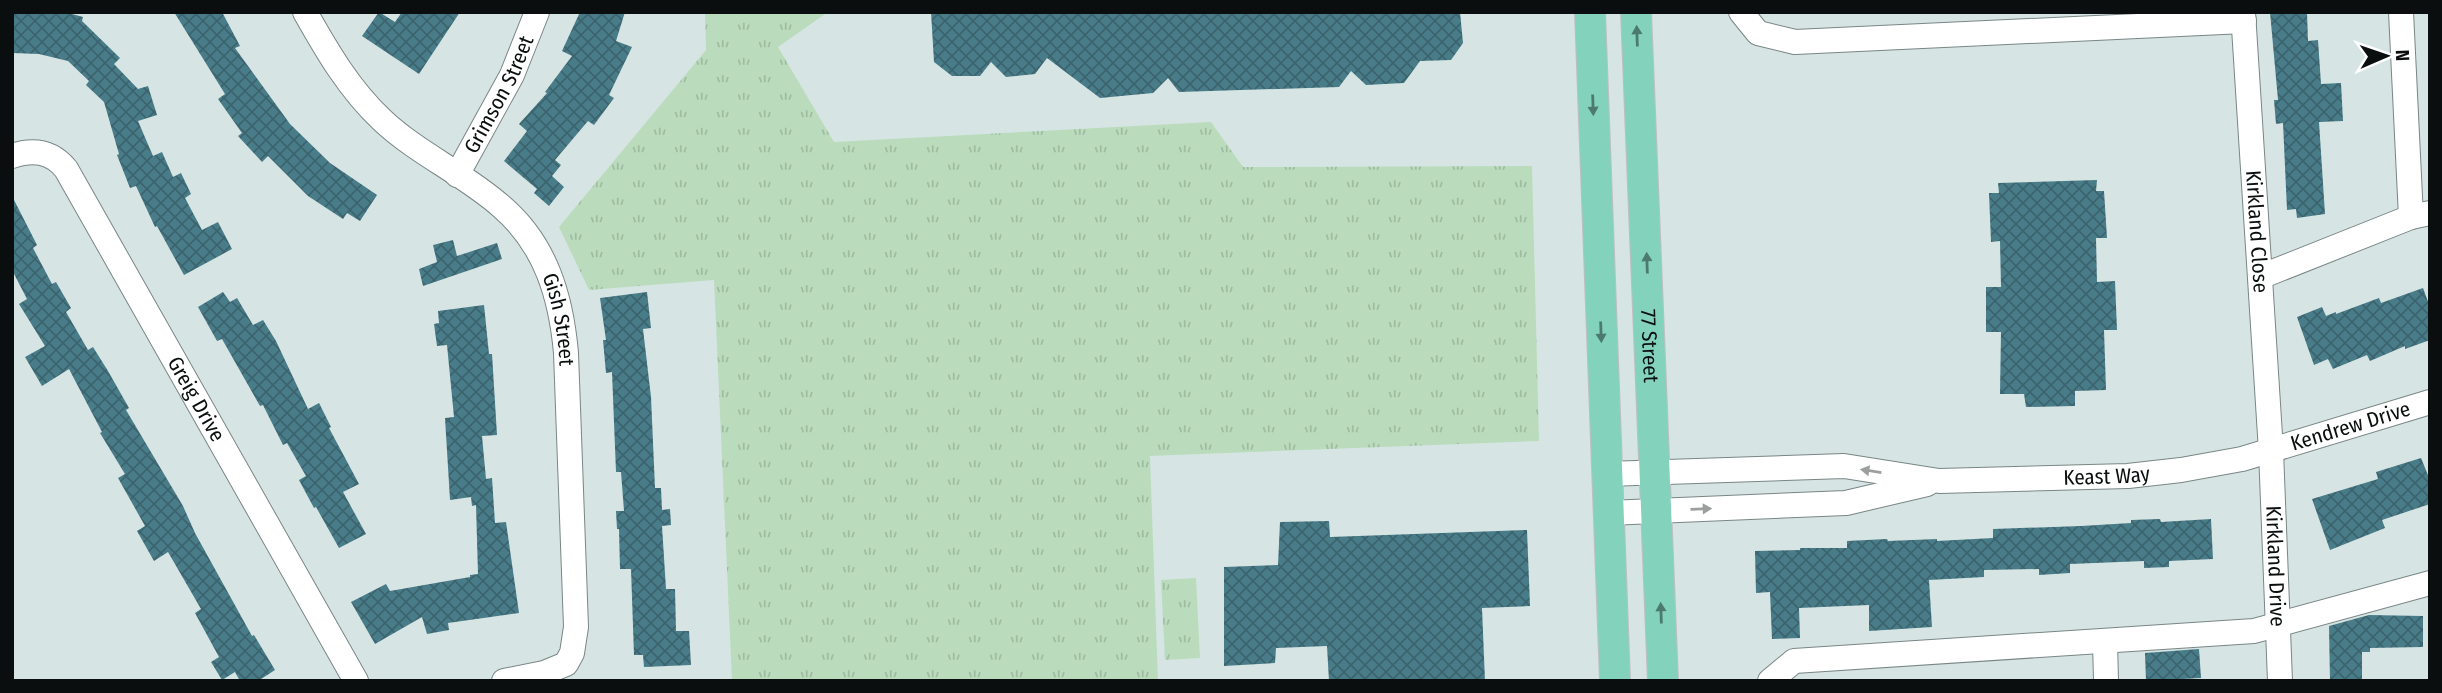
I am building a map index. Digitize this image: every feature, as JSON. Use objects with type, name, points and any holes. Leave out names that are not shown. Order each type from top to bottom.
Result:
[{"type":"main road","points":[[1590,12],[1615,681]]},
{"type":"main road","name":"77 Street","points":[[1636,12],[1663,681]]},
{"type":"street","name":"Gish Street","points":[[305,12],[344,77],[382,120],[411,144],[501,206],[524,228],[542,256],[556,290],[563,320],[575,642],[566,664],[544,673],[504,681]]},
{"type":"street","name":"Grimson Street","points":[[457,175],[512,75],[537,12]]},
{"type":"street","points":[[1741,12],[1758,33],[1795,42],[2244,16]]},
{"type":"street","points":[[2260,277],[2421,215],[2401,12]]},
{"type":"street","name":"Kirkland Close","points":[[2244,16],[2271,451]]},
{"type":"street","name":"Greig Drive","points":[[12,156],[23,152],[41,152],[52,156],[66,169],[356,681]]},
{"type":"street","name":"Kendrew Drive","points":[[2271,451],[2430,402]]},
{"type":"street","name":"Keast Way","points":[[1606,474],[1844,466],[1939,481],[2128,476],[2199,467],[2271,451]]},
{"type":"street","name":"Kirkland Drive","points":[[2271,451],[2280,681]]},
{"type":"street","name":"Keast Way","points":[[1608,513],[1846,503],[1939,481]]},
{"type":"street","points":[[1770,681],[1794,661],[2254,631],[2430,583]]},
{"type":"street","points":[[2105,642],[2106,681]]},
{"type":"green space","points":[[705,12],[828,12],[778,47],[834,142],[1211,122],[1243,167],[1532,166],[1539,441],[1150,456],[1158,681],[732,681],[714,280],[589,290],[559,227],[706,50]]},
{"type":"green space","points":[[1196,578],[1200,658],[1165,660],[1161,580]]},
{"type":"building","points":[[12,12],[65,12],[83,17],[82,21],[120,58],[114,64],[138,89],[148,86],[157,115],[138,121],[153,156],[162,152],[173,177],[181,173],[191,194],[185,198],[202,230],[218,222],[232,249],[184,275],[157,226],[155,227],[136,186],[130,188],[117,155],[119,154],[104,102],[86,85],[89,81],[68,61],[39,54],[12,53]]},
{"type":"building","points":[[174,12],[222,12],[240,46],[235,48],[290,124],[330,163],[377,195],[360,221],[347,213],[343,219],[308,196],[268,156],[262,162],[238,136],[242,133],[218,99],[225,94]]},
{"type":"building","points":[[379,12],[395,22],[402,12],[460,12],[419,74],[362,36]]},
{"type":"building","points":[[580,12],[625,12],[616,41],[632,47],[609,95],[614,98],[594,125],[588,121],[555,160],[561,165],[552,176],[564,187],[549,206],[534,193],[537,189],[504,161],[527,131],[519,124],[547,93],[545,92],[572,56],[562,51]]},
{"type":"building","points":[[931,12],[1460,12],[1463,43],[1451,60],[1420,61],[1404,83],[1366,85],[1351,71],[1339,87],[1179,92],[1168,78],[1153,93],[1100,98],[1047,58],[1035,74],[1006,77],[991,62],[980,76],[952,76],[934,62]]},
{"type":"building","points":[[2270,12],[2307,12],[2308,41],[2318,40],[2321,84],[2341,83],[2343,121],[2319,122],[2325,214],[2297,218],[2296,209],[2287,210],[2283,123],[2276,124],[2274,100],[2278,100]]},
{"type":"building","points":[[2097,180],[2096,191],[2104,191],[2107,238],[2096,238],[2097,282],[2115,281],[2117,330],[2104,330],[2106,390],[2075,391],[2075,406],[2026,407],[2024,394],[2000,394],[2001,332],[1986,332],[1986,287],[2001,287],[2000,241],[1991,242],[1989,193],[1999,193],[1998,183]]},
{"type":"building","points":[[12,196],[37,245],[33,248],[52,284],[56,282],[71,308],[66,312],[88,350],[93,347],[108,371],[129,408],[126,410],[183,506],[252,636],[254,635],[275,670],[258,681],[240,681],[235,672],[222,680],[211,662],[219,657],[195,613],[201,609],[168,552],[154,561],[137,531],[145,526],[118,478],[125,474],[100,433],[102,432],[69,369],[42,386],[25,357],[45,346],[19,304],[27,299],[12,270]]},
{"type":"building","points":[[453,240],[457,256],[497,243],[502,259],[423,286],[419,269],[437,262],[433,245]]},
{"type":"building","points":[[2423,288],[2430,307],[2430,340],[2405,349],[2405,346],[2370,361],[2367,355],[2333,369],[2328,359],[2314,365],[2297,317],[2322,307],[2326,316],[2336,314],[2379,298],[2381,303]]},
{"type":"building","points":[[223,292],[230,302],[237,298],[253,325],[263,320],[276,341],[308,409],[319,403],[331,427],[329,428],[359,484],[343,492],[366,534],[339,548],[316,507],[314,508],[299,480],[306,476],[287,443],[283,445],[263,405],[260,406],[222,339],[217,341],[198,307]]},
{"type":"building","points":[[647,292],[651,328],[643,329],[651,397],[655,488],[661,488],[662,510],[670,509],[671,525],[662,526],[666,589],[675,589],[676,631],[689,631],[691,665],[644,667],[643,655],[634,655],[631,569],[620,569],[616,511],[624,511],[621,472],[616,472],[612,372],[606,373],[603,340],[606,340],[600,298]]},
{"type":"building","points":[[484,305],[489,354],[492,354],[497,435],[482,436],[486,479],[492,478],[495,523],[506,522],[519,613],[448,623],[449,630],[427,634],[422,617],[375,644],[351,602],[386,584],[390,591],[478,574],[476,505],[472,506],[471,497],[450,500],[445,418],[454,417],[447,345],[437,346],[434,324],[439,323],[438,311]]},
{"type":"building","points":[[2421,458],[2430,480],[2430,504],[2382,520],[2385,528],[2330,550],[2312,499],[2378,479],[2376,472]]},
{"type":"building","points":[[2160,519],[2161,522],[2211,519],[2213,559],[2169,561],[2169,567],[2144,568],[2144,561],[2070,564],[2070,573],[2039,575],[2039,569],[1984,570],[1984,577],[1929,580],[1932,627],[1869,631],[1869,605],[1799,608],[1800,638],[1772,639],[1770,592],[1756,593],[1755,551],[1847,548],[1847,541],[1993,538],[1993,529],[2081,526]]},
{"type":"building","points":[[1329,521],[1330,537],[1527,530],[1530,606],[1482,608],[1485,681],[1329,681],[1327,646],[1276,648],[1275,663],[1224,666],[1224,567],[1278,565],[1280,522]]},
{"type":"building","points":[[2369,615],[2423,616],[2423,647],[2370,648],[2370,652],[2362,652],[2362,681],[2330,681],[2329,626]]},
{"type":"building","points":[[2199,649],[2201,678],[2146,681],[2145,653]]}]
